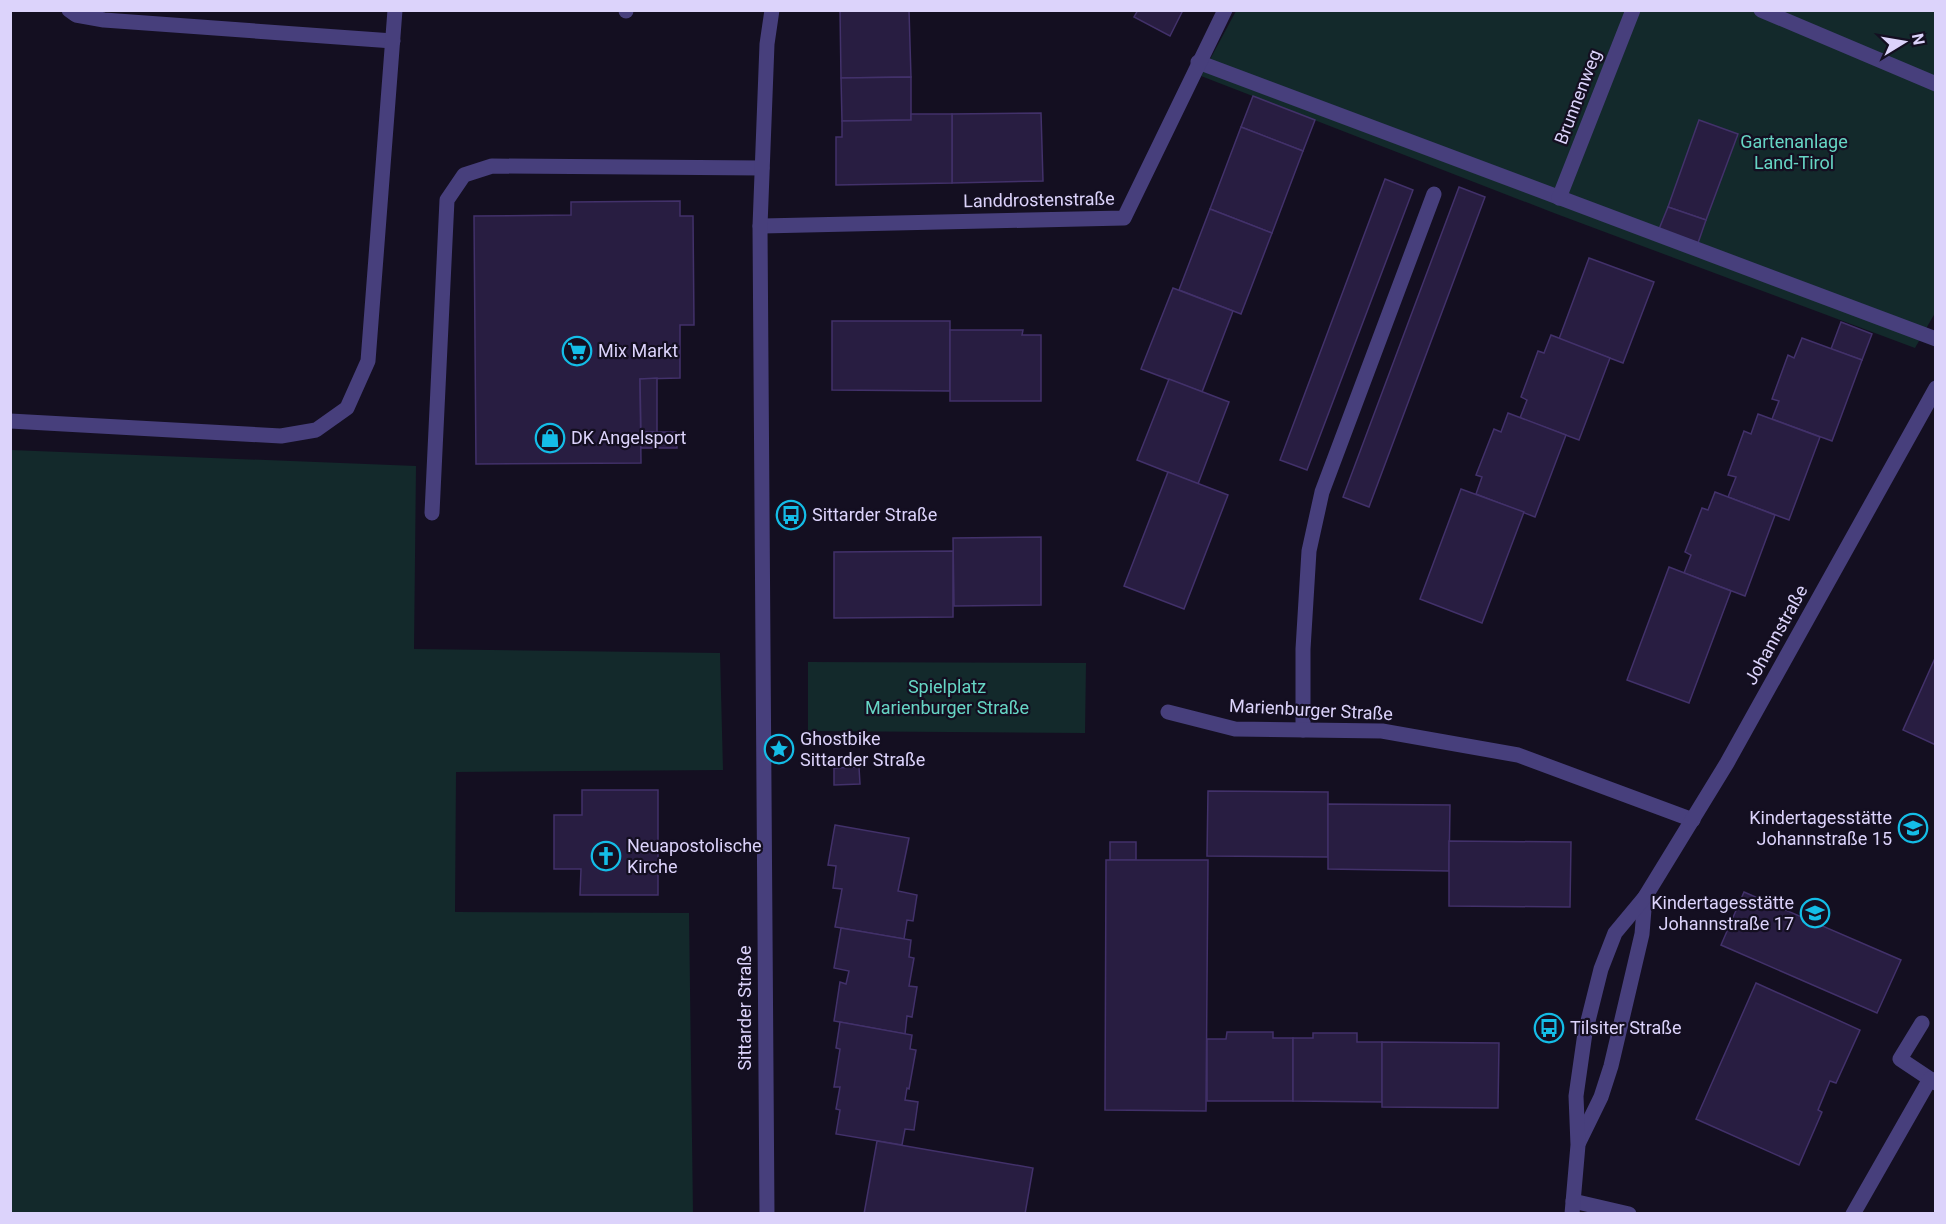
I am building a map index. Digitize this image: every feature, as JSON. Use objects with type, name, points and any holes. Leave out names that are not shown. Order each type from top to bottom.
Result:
[{"type":"street","points":[[69,10],[76,15],[104,20],[393,41]]},
{"type":"street","points":[[10,421],[281,436],[316,430],[347,408],[368,361],[395,10]]},
{"type":"street","name":"Sittarder Straße","points":[[767,1214],[760,226],[767,44],[772,10]]},
{"type":"street","name":"Landdrostenstraße","points":[[760,226],[1124,218],[1225,10]]},
{"type":"street","name":"Brunnenweg","points":[[1559,198],[1633,10]]},
{"type":"street","points":[[1761,10],[1935,84]]},
{"type":"street","points":[[1198,62],[1935,339]]},
{"type":"street","points":[[432,513],[447,200],[464,175],[492,166],[762,168]]},
{"type":"street","points":[[1303,730],[1303,649],[1309,551],[1322,492],[1434,194]]},
{"type":"street","name":"Johannstraße","points":[[1573,1207],[1578,1145],[1576,1096],[1585,1033],[1601,969],[1616,933],[1645,897],[1727,763],[1935,388]]},
{"type":"street","name":"Marienburger Straße","points":[[1168,712],[1235,729],[1382,731],[1518,755],[1693,820]]},
{"type":"street","name":"Johannstraße","points":[[1578,1145],[1601,1097],[1611,1066],[1642,934],[1645,897]]},
{"type":"street","points":[[1853,1214],[1933,1081],[1900,1059],[1922,1023]]},
{"type":"street","points":[[1573,1207],[1629,1214]]},
{"type":"green space","name":"Gartenanlage Land-Tirol","points":[[1236,11],[1935,11],[1935,313],[1915,348],[1554,213],[1201,76]]},
{"type":"green space","points":[[11,450],[416,466],[414,649],[720,653],[723,770],[456,772],[455,912],[689,913],[693,1213],[11,1213]]},
{"type":"green space","name":"Spielplatz Marienburger Straße","points":[[808,662],[1086,663],[1085,733],[808,731]]},
{"type":"building","points":[[840,10],[909,10],[911,77],[841,78]]},
{"type":"building","points":[[1138,10],[1183,10],[1170,36],[1134,17]]},
{"type":"building","points":[[911,77],[911,120],[842,121],[841,78]]},
{"type":"building","points":[[1253,96],[1315,120],[1303,151],[1241,127]]},
{"type":"building","points":[[1041,113],[1043,181],[952,183],[952,114]]},
{"type":"building","points":[[911,114],[952,114],[952,183],[836,185],[836,137],[842,137],[842,121],[911,120]]},
{"type":"building","points":[[1699,120],[1738,134],[1706,220],[1668,207]]},
{"type":"building","points":[[1241,127],[1303,151],[1272,233],[1210,209]]},
{"type":"building","points":[[1385,179],[1413,190],[1307,470],[1280,460]]},
{"type":"building","points":[[1459,187],[1485,197],[1369,507],[1343,497]]},
{"type":"building","name":"Mix Markt","points":[[680,201],[680,216],[693,216],[694,325],[680,325],[680,378],[640,379],[641,463],[476,464],[474,216],[571,215],[571,202]]},
{"type":"building","points":[[1668,207],[1706,220],[1698,243],[1659,229]]},
{"type":"building","points":[[1210,209],[1272,233],[1241,314],[1179,290]]},
{"type":"building","points":[[1589,258],[1654,282],[1623,363],[1559,339]]},
{"type":"building","points":[[1173,288],[1233,311],[1202,392],[1141,369]]},
{"type":"building","points":[[832,321],[950,321],[950,391],[832,390]]},
{"type":"building","points":[[1841,322],[1872,334],[1862,360],[1831,349]]},
{"type":"building","points":[[950,330],[1023,330],[1022,335],[1041,335],[1041,401],[950,401]]},
{"type":"building","points":[[1551,335],[1610,358],[1579,440],[1520,418],[1527,400],[1521,397],[1538,351],[1544,353]]},
{"type":"building","points":[[1802,338],[1862,360],[1832,441],[1772,419],[1779,401],[1772,399],[1788,355],[1794,358]]},
{"type":"building","points":[[657,378],[657,432],[641,432],[640,379]]},
{"type":"building","points":[[1169,379],[1229,402],[1198,484],[1137,460]]},
{"type":"building","points":[[1508,413],[1566,435],[1535,517],[1476,494],[1482,477],[1476,475],[1494,429],[1501,432]]},
{"type":"building","points":[[1758,414],[1820,437],[1789,520],[1728,497],[1736,477],[1728,475],[1744,431],[1751,434]]},
{"type":"building","points":[[641,432],[676,432],[677,448],[641,448]]},
{"type":"building","points":[[1168,472],[1228,495],[1184,609],[1124,586]]},
{"type":"building","points":[[1461,489],[1524,512],[1482,623],[1420,599]]},
{"type":"building","points":[[1715,492],[1775,515],[1745,596],[1684,573],[1691,555],[1685,552],[1702,508],[1708,510]]},
{"type":"building","points":[[1041,537],[1041,605],[954,606],[953,538]]},
{"type":"building","points":[[953,551],[953,617],[834,618],[834,552]]},
{"type":"building","points":[[1669,567],[1731,591],[1689,703],[1627,680]]},
{"type":"building","points":[[1936,656],[1936,745],[1903,730]]},
{"type":"building","points":[[859,767],[860,784],[834,785],[834,768]]},
{"type":"building","name":"Neuapostolische Kirche","points":[[582,790],[658,790],[658,895],[580,895],[581,869],[554,869],[554,815],[582,815]]},
{"type":"building","points":[[1208,791],[1328,792],[1328,857],[1207,856]]},
{"type":"building","points":[[1328,804],[1450,805],[1449,871],[1328,869]]},
{"type":"building","points":[[835,825],[909,838],[898,891],[917,895],[913,921],[907,920],[904,939],[835,927],[842,889],[833,888],[836,866],[828,865]]},
{"type":"building","points":[[1449,841],[1571,842],[1570,907],[1449,906]]},
{"type":"building","points":[[1110,842],[1136,842],[1136,860],[1110,860]]},
{"type":"building","points":[[1106,860],[1208,860],[1206,1111],[1105,1110]]},
{"type":"building","points":[[1744,892],[1901,960],[1877,1013],[1721,945]]},
{"type":"building","points":[[841,928],[911,940],[909,957],[914,958],[909,986],[917,987],[912,1017],[907,1016],[905,1034],[834,1021],[840,982],[846,984],[849,971],[834,968]]},
{"type":"building","points":[[1756,983],[1860,1030],[1836,1083],[1830,1081],[1818,1110],[1822,1112],[1799,1165],[1696,1119]]},
{"type":"building","points":[[840,1022],[912,1035],[910,1049],[916,1050],[905,1100],[918,1102],[914,1130],[905,1129],[902,1145],[836,1134],[840,1110],[836,1109],[840,1087],[834,1087],[840,1049],[836,1048]]},
{"type":"building","points":[[1227,1032],[1273,1032],[1273,1038],[1293,1038],[1293,1101],[1207,1101],[1207,1039],[1226,1039]]},
{"type":"building","points":[[1313,1033],[1357,1033],[1357,1042],[1382,1042],[1382,1102],[1293,1101],[1293,1038],[1313,1038]]},
{"type":"building","points":[[1382,1042],[1499,1043],[1498,1108],[1382,1107]]},
{"type":"building","points":[[877,1141],[1033,1168],[1025,1214],[864,1214]]},
{"type":"place","name":"Mix Markt","points":[[577,351]]},
{"type":"place","name":"DK Angelsport","points":[[550,438]]},
{"type":"place","name":"Sittarder Straße","points":[[791,515]]},
{"type":"place","name":"Ghostbike Sittarder Straße","points":[[779,749]]},
{"type":"place","name":"Kindertagesstätte Johannstraße 15","points":[[1913,828]]},
{"type":"place","name":"Neuapostolische Kirche","points":[[606,856]]},
{"type":"place","name":"Kindertagesstätte Johannstraße 17","points":[[1815,913]]},
{"type":"place","name":"Tilsiter Straße","points":[[1549,1028]]}]
